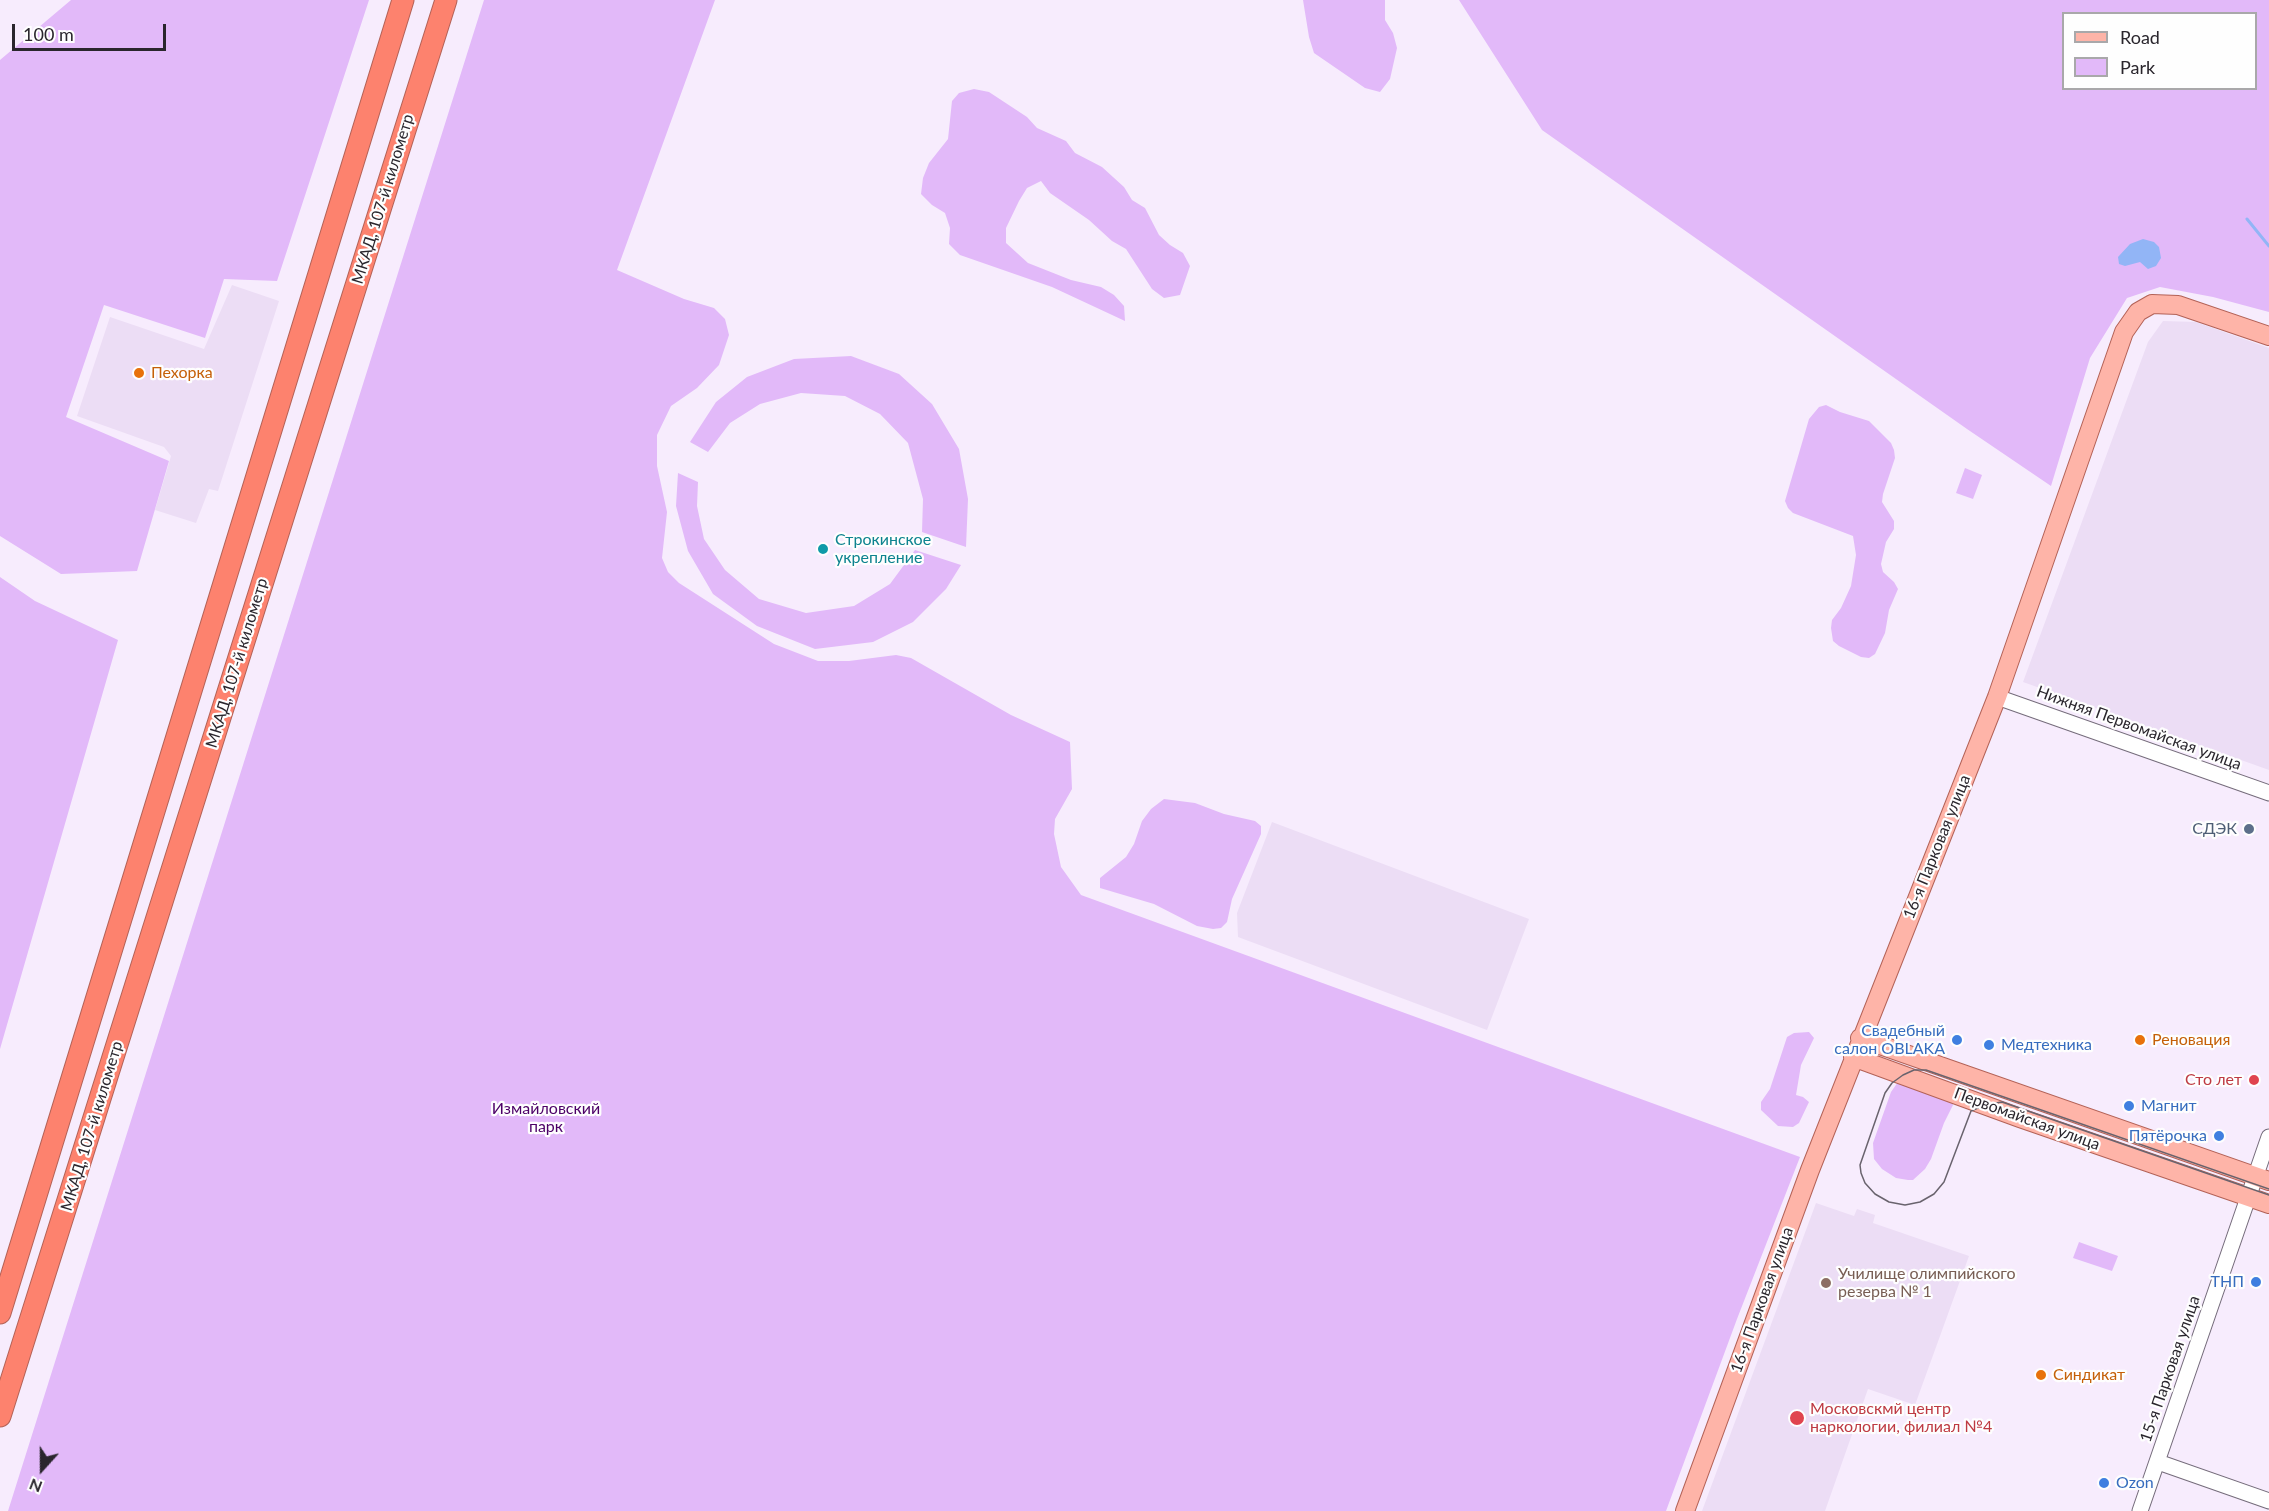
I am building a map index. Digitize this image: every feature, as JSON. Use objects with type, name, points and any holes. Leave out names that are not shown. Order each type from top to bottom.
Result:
[{"type":"highway","name":"МКАД, 107-й километр","points":[[0,1313],[403,0]]},
{"type":"highway","name":"МКАД, 107-й километр","points":[[0,1416],[446,0]]},
{"type":"main road","name":"16-я Парковая улица","points":[[1685,1511],[1778,1253],[1860,1038],[1997,697],[2124,332],[2138,312],[2152,304],[2178,305],[2269,336]]},
{"type":"main road","name":"Первомайская улица","points":[[1860,1038],[2262,1178]]},
{"type":"main road","name":"Первомайская улица","points":[[1853,1057],[2020,1118],[2269,1204]]},
{"type":"street","name":"Нижняя Первомайская улица","points":[[1997,697],[2269,793]]},
{"type":"street","name":"15-я Парковая улица","points":[[2140,1511],[2248,1196],[2262,1178],[2269,1137]]},
{"type":"street","points":[[2158,1462],[2269,1501]]},
{"type":"shaded area","points":[[232,285],[279,301],[218,491],[209,489],[196,523],[155,510],[171,456],[164,447],[77,416],[110,317],[204,349]]},
{"type":"shaded area","points":[[2163,321],[2196,322],[2269,348],[2269,770],[2023,682],[2148,342]]},
{"type":"shaded area","points":[[1272,822],[1529,919],[1487,1030],[1238,937],[1237,913]]},
{"type":"shaded area","points":[[1816,1203],[1854,1216],[1857,1209],[1875,1215],[1873,1223],[1969,1256],[1915,1405],[1868,1389],[1825,1511],[1702,1511]]},
{"type":"green space","points":[[71,0],[369,0],[277,281],[224,279],[205,338],[104,305],[66,417],[169,461],[137,571],[61,574],[0,536],[0,60]]},
{"type":"green space","name":"Измайловский парк","points":[[484,0],[715,0],[617,270],[684,299],[714,308],[725,319],[729,335],[719,365],[697,388],[671,406],[657,435],[657,466],[667,512],[662,558],[668,572],[679,583],[774,644],[818,661],[849,661],[896,655],[911,658],[1011,715],[1070,742],[1072,789],[1055,819],[1054,834],[1061,867],[1081,895],[1800,1157],[1666,1511],[8,1511]]},
{"type":"green space","points":[[1303,0],[1385,0],[1385,20],[1393,33],[1397,48],[1390,79],[1380,92],[1365,88],[1314,53]]},
{"type":"green space","points":[[1459,0],[2269,0],[2269,312],[2213,297],[2160,287],[2127,298],[2090,358],[2051,486],[1542,130]]},
{"type":"green space","points":[[974,89],[989,92],[1027,117],[1037,128],[1066,141],[1075,153],[1102,167],[1124,187],[1132,200],[1145,208],[1159,235],[1183,253],[1190,266],[1180,295],[1164,298],[1152,289],[1126,249],[1112,241],[1089,220],[1050,193],[1041,181],[1027,188],[1019,201],[1006,228],[1006,243],[1028,263],[1071,280],[1101,287],[1114,295],[1124,306],[1125,321],[1052,287],[960,255],[949,244],[950,228],[945,213],[921,194],[923,178],[929,163],[948,139],[952,101],[959,93]]},
{"type":"green space","points":[[851,356],[899,374],[932,404],[959,449],[968,499],[966,547],[922,532],[923,499],[908,443],[880,414],[845,396],[801,393],[760,404],[730,423],[708,452],[690,442],[716,402],[747,377],[794,359]]},
{"type":"green space","points":[[1826,405],[1869,421],[1891,443],[1894,450],[1895,458],[1882,502],[1894,521],[1894,529],[1886,542],[1881,564],[1883,572],[1898,589],[1889,610],[1885,633],[1875,654],[1869,658],[1861,657],[1839,646],[1833,641],[1831,628],[1832,620],[1841,608],[1851,586],[1856,555],[1853,536],[1793,513],[1785,501],[1809,419],[1819,407]]},
{"type":"green space","points":[[1965,468],[1982,475],[1973,499],[1956,493]]},
{"type":"green space","points":[[678,473],[698,482],[697,506],[704,539],[725,570],[759,599],[806,613],[854,606],[890,584],[915,550],[961,565],[946,589],[913,622],[873,642],[815,649],[757,626],[713,594],[688,551],[676,506]]},
{"type":"green space","points":[[0,577],[35,601],[118,640],[0,1049]]},
{"type":"green space","points":[[1164,799],[1195,803],[1224,814],[1255,821],[1261,826],[1261,834],[1232,899],[1227,922],[1221,928],[1197,926],[1154,904],[1100,888],[1100,878],[1126,857],[1134,844],[1142,821],[1151,809]]},
{"type":"green space","points":[[1809,1032],[1814,1038],[1801,1065],[1796,1095],[1809,1102],[1799,1123],[1793,1127],[1778,1126],[1761,1110],[1761,1102],[1770,1089],[1787,1037],[1794,1033]]},
{"type":"green space","points":[[1898,1082],[1952,1101],[1953,1105],[1931,1159],[1925,1169],[1913,1180],[1896,1178],[1882,1169],[1874,1159],[1873,1143],[1891,1092]]},
{"type":"green space","points":[[2079,1242],[2118,1256],[2112,1271],[2073,1258]]},
{"type":"water","points":[[2143,239],[2154,242],[2159,247],[2161,258],[2156,266],[2148,269],[2140,262],[2125,266],[2119,264],[2118,257],[2130,244]]},
{"type":"waterway","points":[[2247,219],[2269,246]]},
{"type":"tram line","points":[[2269,1189],[1926,1070],[1914,1070],[1903,1075],[1892,1083],[1885,1093],[1860,1165],[1865,1183],[1875,1194],[1889,1202],[1905,1205],[1920,1202],[1934,1194],[1944,1182],[1971,1111],[1985,1105],[2002,1102],[2269,1195]]},
{"type":"place","name":"Пехорка","points":[[139,373]]},
{"type":"place","name":"Строкинское укрепление","points":[[823,549]]},
{"type":"place","name":"СДЭК","points":[[2249,829]]},
{"type":"place","name":"Свадебный салон OBLAKA","points":[[1957,1040]]},
{"type":"place","name":"Реновация","points":[[2140,1040]]},
{"type":"place","name":"Медтехника","points":[[1989,1045]]},
{"type":"place","name":"Сто лет","points":[[2254,1080]]},
{"type":"place","name":"Магнит","points":[[2129,1106]]},
{"type":"place","name":"Пятёрочка","points":[[2219,1136]]},
{"type":"place","name":"ТНП","points":[[2256,1282]]},
{"type":"place","name":"Училище олимпийского резерва № 1","points":[[1826,1283]]},
{"type":"place","name":"Синдикат","points":[[2041,1375]]},
{"type":"place","name":"Московскмй центр наркологии, филиал №4","points":[[1797,1418]]},
{"type":"place","name":"Ozon","points":[[2104,1483]]}]
